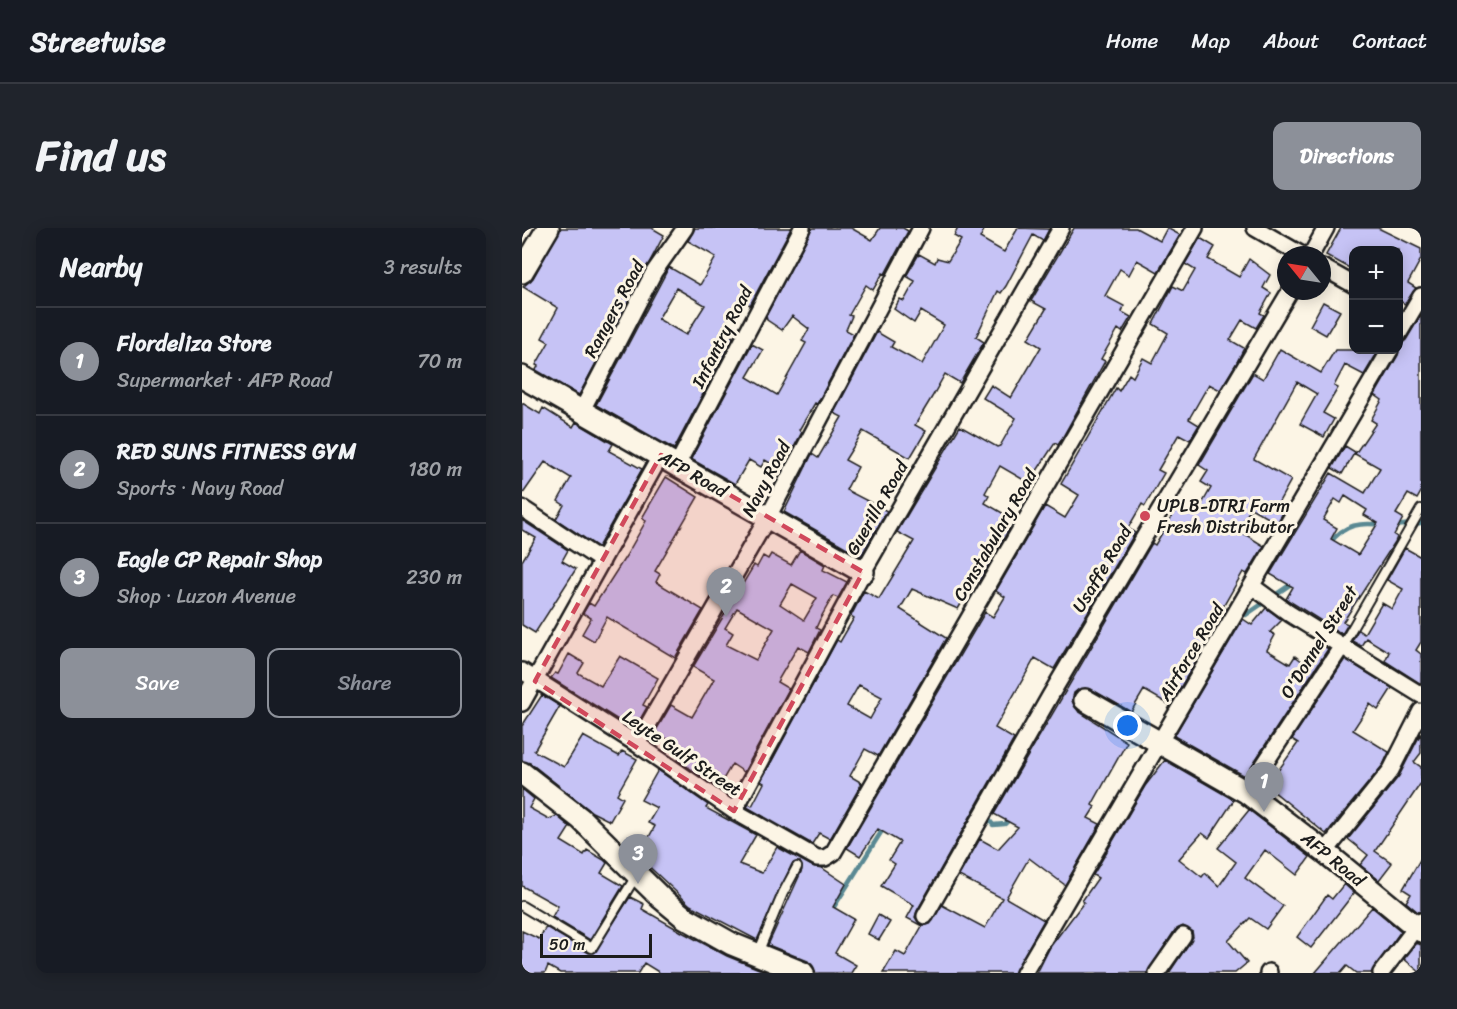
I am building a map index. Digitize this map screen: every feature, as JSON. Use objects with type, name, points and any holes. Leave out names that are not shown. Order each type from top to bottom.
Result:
[{"type":"street","points":[[522,272],[548,228]]},
{"type":"street","name":"Rangers Road","points":[[582,410],[654,272],[684,228]]},
{"type":"street","name":"Infantry Road","points":[[522,703],[602,561],[669,460],[802,228]]},
{"type":"street","name":"Navy Road","points":[[637,744],[768,517],[921,228]]},
{"type":"street","name":"Guerilla Road","points":[[734,811],[863,572],[1061,228]]},
{"type":"street","name":"Constabulary Road","points":[[825,858],[833,853],[1195,228]]},
{"type":"street","points":[[1255,228],[1286,246]]},
{"type":"street","points":[[1316,246],[1326,228]]},
{"type":"street","points":[[1331,272],[1349,283]]},
{"type":"street","points":[[1404,314],[1421,296]]},
{"type":"street","name":"Usaffe Road","points":[[925,916],[983,811],[1285,300]]},
{"type":"street","name":"Airforce Road","points":[[1024,973],[1160,741],[1258,591],[1388,354]]},
{"type":"street","name":"AFP Road","points":[[522,377],[863,572]]},
{"type":"street","points":[[522,508],[602,561]]},
{"type":"street","points":[[1258,591],[1290,614],[1421,695]]},
{"type":"street","name":"O'Donnel Street","points":[[1246,792],[1342,646]]},
{"type":"street","name":"Leyte Gulf Street","points":[[522,671],[637,744],[734,811],[806,853],[817,858],[825,858]]},
{"type":"street","name":"AFP Road","points":[[1085,700],[1246,792],[1420,927]]},
{"type":"street","points":[[1325,852],[1391,770],[1421,711]]},
{"type":"street","points":[[522,773],[581,819],[637,875],[684,917],[716,936],[803,973]]},
{"type":"street","points":[[1381,973],[1420,927]]},
{"type":"street","points":[[1157,973],[1183,936]]},
{"type":"lane","name":"O'Donnel Street","points":[[1342,646],[1420,511]]},
{"type":"lane","points":[[757,955],[783,892],[798,867]]},
{"type":"lane","points":[[522,906],[592,948],[637,875]]},
{"type":"highlighted area","points":[[661,455],[863,572],[734,811],[535,681]]},
{"type":"building","points":[[561,228],[652,228],[664,235],[579,395],[536,370],[538,366],[536,365],[549,342],[542,338],[558,308],[523,287],[533,278]]},
{"type":"building","points":[[695,228],[791,228],[750,305],[741,298],[723,328],[733,337],[674,449],[596,405],[669,267],[700,285],[716,257],[688,241]],"holes":[[[676,288],[705,305],[686,335],[658,319]]]},
{"type":"building","points":[[812,228],[851,228],[872,240],[880,228],[903,228],[908,231],[885,274],[883,273],[873,290],[866,285],[849,315],[852,316],[846,330],[854,334],[817,404],[815,403],[799,430],[802,432],[782,470],[765,460],[761,467],[749,460],[735,484],[691,459],[752,344],[763,350],[747,377],[777,395],[806,343],[802,341],[809,329],[792,316],[782,330],[767,320],[766,316]]},
{"type":"building","points":[[958,228],[985,228],[980,238],[1004,252],[1018,228],[1049,229],[1043,241],[1033,235],[1006,286],[1001,293],[998,291],[976,337],[984,342],[960,383],[945,374],[915,425],[926,431],[910,458],[863,431],[845,460],[858,467],[846,490],[887,511],[861,556],[784,512],[812,454],[818,458],[842,417],[834,413],[877,332],[894,342],[891,347],[922,364],[944,325],[921,311],[914,323],[894,309],[900,299],[904,301],[915,281],[906,276],[919,254],[935,263],[937,258],[948,261],[961,240],[954,236]]},
{"type":"building","points":[[1074,228],[1136,228],[1160,241],[1167,228],[1180,235],[1158,272],[1137,260],[1129,275],[1120,269],[1105,296],[1124,306],[1122,312],[1131,317],[1122,332],[1118,329],[1101,359],[1105,361],[1060,442],[1058,445],[1055,443],[1029,483],[1000,466],[985,493],[989,496],[985,503],[1006,515],[1001,525],[1009,529],[979,581],[976,579],[958,609],[912,589],[900,609],[946,638],[878,756],[865,749],[850,776],[862,783],[830,839],[819,833],[812,844],[747,807],[749,804],[752,806],[764,783],[761,781],[837,640],[840,642],[854,618],[851,616],[864,591],[879,599],[914,541],[897,532],[960,426],[997,447],[1000,446],[1016,418],[983,398],[991,385],[1011,398],[1041,347],[1028,339],[1046,309],[1031,301]],"holes":[[[859,685],[882,697],[870,719],[847,706]]]},
{"type":"building","points":[[1341,228],[1378,228],[1421,249],[1421,259],[1408,283],[1416,288],[1405,304],[1403,303],[1403,246],[1349,246],[1349,268],[1331,258],[1331,246]]},
{"type":"building","points":[[1200,238],[1215,247],[1208,259],[1239,277],[1249,259],[1270,275],[1263,288],[1271,293],[1260,313],[1264,315],[1256,328],[1242,320],[1230,340],[1244,348],[1236,364],[1220,390],[1209,384],[1189,419],[1199,425],[1190,440],[1179,434],[1158,470],[1164,473],[1145,506],[1142,504],[1128,528],[1135,533],[1054,669],[1035,658],[995,728],[1014,739],[917,911],[915,917],[920,924],[930,924],[942,905],[985,928],[1002,898],[959,876],[980,839],[998,849],[1018,827],[994,814],[1152,543],[1155,545],[1178,506],[1195,516],[1211,488],[1201,482],[1208,471],[1199,465],[1253,373],[1263,379],[1280,349],[1321,373],[1335,350],[1349,350],[1349,354],[1377,354],[1364,375],[1345,365],[1334,386],[1338,388],[1323,413],[1334,419],[1324,437],[1300,424],[1317,394],[1297,382],[1254,459],[1291,480],[1275,509],[1283,513],[1277,523],[1251,508],[1238,530],[1264,546],[1247,574],[1243,572],[1223,607],[1227,609],[1170,705],[1144,690],[1131,712],[1091,689],[1079,689],[1074,693],[1072,701],[1078,711],[1127,742],[1092,805],[1095,807],[1088,818],[1100,824],[1065,885],[1029,858],[1006,898],[1044,920],[1014,973],[883,973],[896,951],[905,956],[922,926],[907,918],[914,905],[881,886],[895,864],[889,860],[900,842],[878,829],[860,856],[847,848],[985,612],[993,617],[1005,597],[996,591],[1045,506],[1065,518],[1079,495],[1061,484],[1116,388],[1119,391],[1129,374],[1133,377],[1143,358],[1152,363],[1168,333],[1153,324],[1173,286],[1183,291],[1195,270],[1185,264]]},
{"type":"building","points":[[1323,302],[1340,311],[1326,335],[1310,326]]},
{"type":"building","points":[[1421,315],[1421,492],[1417,499],[1408,494],[1396,514],[1403,518],[1394,535],[1397,537],[1395,542],[1343,622],[1348,624],[1342,634],[1286,599],[1293,587],[1270,574],[1331,473],[1365,493],[1380,468],[1355,454],[1376,423],[1371,420],[1382,400],[1375,395],[1398,354],[1403,354],[1403,342]],"holes":[[[1345,496],[1367,510],[1364,515],[1378,523],[1358,555],[1331,539],[1337,528],[1323,520],[1335,499],[1341,503]]]},
{"type":"building","points":[[522,403],[540,414],[543,408],[573,427],[576,422],[613,444],[609,451],[642,469],[598,547],[556,519],[564,505],[558,501],[571,478],[545,462],[522,495]]},
{"type":"building","points":[[1345,446],[1355,452],[1342,474],[1332,468]]},
{"type":"building","points":[[666,477],[698,497],[655,571],[660,574],[656,582],[703,610],[675,658],[607,617],[594,641],[582,634],[591,618],[583,613],[589,603],[594,606],[626,556],[646,521],[642,518]]},
{"type":"building","points":[[522,520],[568,550],[562,561],[576,569],[535,633],[522,625],[522,561],[536,538],[522,530]]},
{"type":"building","points":[[1405,548],[1421,557],[1421,642],[1416,650],[1421,654],[1421,684],[1385,661],[1389,652],[1366,638],[1361,646],[1352,641],[1358,630],[1364,634],[1382,603],[1392,609],[1403,589],[1387,580]]},
{"type":"building","points":[[800,550],[825,565],[823,570],[847,582],[838,598],[833,596],[820,619],[816,628],[820,630],[809,652],[798,646],[777,682],[789,689],[744,772],[732,764],[718,788],[678,760],[680,756],[669,749],[673,742],[655,732],[671,705],[692,717],[714,679],[693,667],[754,565],[757,567],[763,556],[768,559],[771,554],[791,565]],"holes":[[[792,584],[817,598],[804,620],[780,604]],[[737,608],[774,629],[756,660],[726,645],[733,633],[725,628]]]},
{"type":"building","points":[[1266,608],[1282,620],[1270,632],[1275,635],[1267,650],[1290,664],[1295,656],[1303,662],[1316,641],[1328,649],[1245,776],[1174,736],[1243,619],[1252,625]]},
{"type":"building","points":[[569,654],[584,663],[578,673],[601,686],[620,656],[658,678],[643,705],[647,707],[634,730],[551,678],[555,673],[558,674]]},
{"type":"building","points":[[1345,659],[1392,688],[1378,710],[1370,704],[1353,730],[1389,752],[1383,765],[1326,834],[1267,786],[1298,743],[1292,739]]},
{"type":"building","points":[[542,695],[560,706],[534,751],[564,767],[583,736],[619,756],[622,751],[637,759],[617,794],[623,798],[610,821],[592,812],[530,763],[522,761],[522,726]]},
{"type":"building","points":[[1421,733],[1421,753],[1414,762],[1421,767],[1421,783],[1375,851],[1392,863],[1379,880],[1360,865],[1368,855],[1348,839],[1399,776]]},
{"type":"building","points":[[1165,760],[1234,800],[1209,838],[1202,833],[1179,859],[1202,877],[1205,873],[1219,886],[1236,862],[1218,848],[1249,810],[1310,857],[1297,875],[1265,850],[1245,878],[1283,906],[1266,929],[1250,918],[1228,941],[1247,963],[1235,973],[1169,973],[1193,937],[1192,931],[1183,926],[1175,930],[1147,973],[1037,973],[1050,947],[1084,902],[1082,901],[1098,878],[1093,875],[1145,786]]},
{"type":"building","points":[[658,770],[708,805],[706,808],[756,835],[739,864],[762,873],[777,847],[812,866],[822,868],[846,884],[833,907],[854,919],[835,953],[856,965],[851,973],[815,973],[808,961],[768,945],[802,870],[800,862],[792,864],[757,940],[690,905],[625,844],[629,838],[644,846],[655,826],[648,823],[657,808],[641,800]]},
{"type":"building","points":[[522,789],[534,799],[529,808],[549,819],[557,816],[570,827],[561,841],[584,855],[587,850],[604,860],[607,863],[601,873],[623,886],[590,940],[552,917],[558,906],[522,886]]},
{"type":"building","points":[[1421,858],[1421,911],[1418,912],[1406,902],[1411,894],[1403,889]]},
{"type":"building","points":[[1344,884],[1354,893],[1311,948],[1297,937],[1327,895],[1332,899]]},
{"type":"building","points":[[630,897],[644,904],[642,909],[682,932],[727,956],[769,973],[660,973],[644,963],[638,973],[560,973],[548,966],[545,973],[522,973],[522,931],[539,939],[546,927],[589,953],[594,953]]},
{"type":"building","points":[[1372,907],[1401,931],[1371,973],[1356,973],[1347,966],[1341,973],[1315,973]]},
{"type":"building","points":[[878,915],[890,922],[879,940],[868,934]]},
{"type":"building","points":[[1417,943],[1421,945],[1421,973],[1404,959]]},
{"type":"waterway","points":[[1394,526],[1421,523]]},
{"type":"waterway","points":[[1330,543],[1347,528],[1360,524],[1383,525]]},
{"type":"waterway","points":[[1246,615],[1294,582]]},
{"type":"waterway","points":[[973,804],[979,805],[993,825],[1005,824],[1011,818]]},
{"type":"waterway","points":[[832,910],[885,826]]},
{"type":"place","name":"UPLB-DTRI Farm Fresh Distributor","points":[[1145,516]]},
{"type":"place","name":"RED SUNS FITNESS GYM","points":[[726,617]]},
{"type":"place","name":"Flordeliza Store","points":[[1264,812]]},
{"type":"place","name":"Eagle CP Repair Shop","points":[[638,884]]}]
